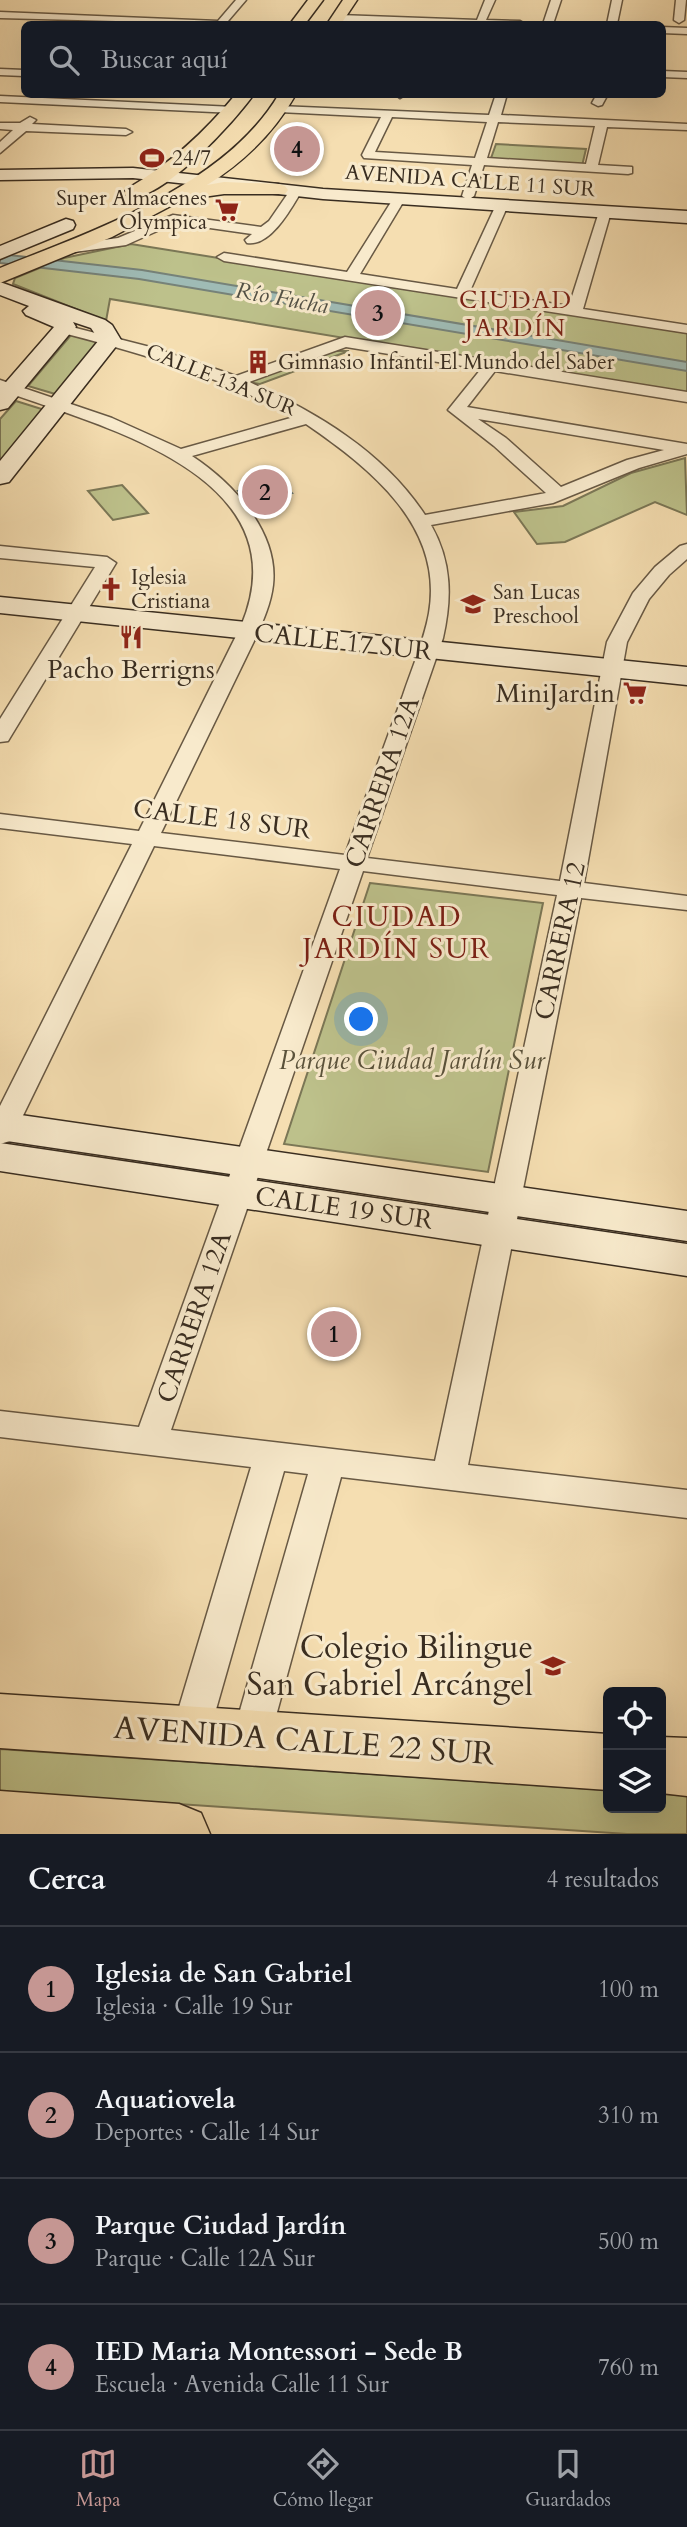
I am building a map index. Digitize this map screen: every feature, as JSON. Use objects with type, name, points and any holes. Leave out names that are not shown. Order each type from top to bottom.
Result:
[{"type":"main road","points":[[299,21],[316,0]]},
{"type":"main road","points":[[336,21],[350,0]]},
{"type":"main road","points":[[114,203],[165,173],[204,142],[244,98]]},
{"type":"main road","points":[[169,210],[264,130],[284,102]]},
{"type":"main road","points":[[229,160],[236,170],[278,188]]},
{"type":"main road","points":[[4,260],[54,253],[169,210],[215,189],[278,188]]},
{"type":"main road","points":[[4,260],[85,216]]},
{"type":"main road","name":"AVENIDA CALLE 22 SUR","points":[[0,1721],[603,1762]]},
{"type":"main road","points":[[666,1765],[687,1767]]},
{"type":"main road","points":[[0,1821],[179,1834]]},
{"type":"street","points":[[223,21],[241,0]]},
{"type":"street","points":[[481,21],[490,0]]},
{"type":"street","points":[[549,21],[556,0]]},
{"type":"street","points":[[613,21],[617,0]]},
{"type":"street","points":[[679,20],[681,0]]},
{"type":"street","points":[[75,18],[89,6]]},
{"type":"street","points":[[0,16],[147,21],[161,7]]},
{"type":"street","points":[[0,16],[11,8]]},
{"type":"street","points":[[410,20],[416,10]]},
{"type":"street","points":[[336,21],[433,21]]},
{"type":"street","points":[[666,30],[687,31]]},
{"type":"street","points":[[0,72],[21,73]]},
{"type":"street","points":[[666,74],[687,75]]},
{"type":"street","points":[[0,99],[53,98],[234,110]]},
{"type":"street","points":[[0,149],[53,98]]},
{"type":"street","points":[[468,196],[501,98]]},
{"type":"street","points":[[284,102],[388,114],[687,127]]},
{"type":"street","points":[[388,114],[368,155],[628,170]]},
{"type":"street","points":[[590,168],[602,123]]},
{"type":"street","points":[[0,126],[126,132]]},
{"type":"street","name":"AVENIDA CALLE 11 SUR","points":[[0,172],[165,173],[278,188],[399,199],[687,217]]},
{"type":"street","points":[[278,188],[274,224],[224,257],[687,329]]},
{"type":"street","name":"AVENIDA CALLE 11 SUR","points":[[278,188],[687,209]]},
{"type":"street","points":[[351,277],[399,199]]},
{"type":"street","points":[[462,294],[502,205]]},
{"type":"street","points":[[169,210],[265,232]]},
{"type":"street","points":[[575,312],[605,212]]},
{"type":"street","name":"CALLE 13A SUR","points":[[0,288],[98,324],[105,329],[110,340]]},
{"type":"street","name":"CALLE 13A SUR","points":[[0,298],[63,323],[64,329],[139,347],[235,382],[311,418],[366,460],[398,491],[421,519]]},
{"type":"street","points":[[4,392],[64,329]]},
{"type":"street","points":[[0,477],[110,340]]},
{"type":"street","points":[[235,382],[345,342],[687,397]]},
{"type":"street","points":[[255,390],[374,346]]},
{"type":"street","points":[[456,410],[492,365]]},
{"type":"street","points":[[1,1136],[249,626],[264,585],[264,571],[257,541],[235,500],[218,482],[180,454],[60,404],[4,392]]},
{"type":"street","points":[[456,410],[687,449]]},
{"type":"street","points":[[456,410],[500,442],[559,495]]},
{"type":"street","points":[[180,454],[311,418]]},
{"type":"street","points":[[421,519],[519,505],[559,495],[626,467],[687,449]]},
{"type":"street","name":"CARRERA 12A","points":[[150,1442],[431,644],[441,596],[432,538],[421,519]]},
{"type":"street","name":"CARRERA 12","points":[[449,1476],[623,626],[640,597],[662,571],[687,550]]},
{"type":"street","points":[[0,552],[107,563],[82,608],[0,736]]},
{"type":"street","name":"CALLE 17 SUR","points":[[0,592],[82,608]]},
{"type":"street","name":"CALLE 17 SUR","points":[[0,605],[82,608],[614,662],[687,663]]},
{"type":"street","name":"CALLE 17 SUR","points":[[614,662],[687,676]]},
{"type":"street","name":"CALLE 18 SUR","points":[[0,821],[687,903]]},
{"type":"street","name":"CALLE 19 SUR","points":[[1,1136],[243,1177],[503,1215],[687,1226]]},
{"type":"street","name":"CALLE 19 SUR","points":[[503,1215],[687,1260]]},
{"type":"street","points":[[0,1424],[687,1504]]},
{"type":"street","points":[[190,1734],[271,1456]]},
{"type":"street","points":[[251,1738],[328,1462]]},
{"type":"green space","points":[[496,144],[586,149],[582,166],[490,161]]},
{"type":"green space","points":[[131,244],[687,333],[687,395],[110,299],[106,321],[13,284],[15,278],[64,258]]},
{"type":"green space","points":[[71,335],[104,343],[62,396],[28,386]]},
{"type":"green space","points":[[330,351],[349,351],[260,384],[248,382]]},
{"type":"green space","points":[[16,401],[48,411],[0,467],[0,419]]},
{"type":"green space","points":[[685,458],[687,515],[655,502],[565,542],[537,544],[514,512],[563,506],[631,473]]},
{"type":"green space","points":[[122,485],[148,513],[113,520],[88,491]]},
{"type":"green space","name":"Parque Ciudad Jardín Sur","points":[[370,883],[543,903],[488,1172],[284,1144]]},
{"type":"green space","points":[[0,1749],[603,1790],[603,1813],[666,1813],[666,1794],[687,1795],[687,1834],[627,1834],[0,1792]]},
{"type":"water","name":"Río Fucha","points":[[0,254],[142,270],[687,362],[687,371],[139,279],[0,263]]},
{"type":"water","points":[[282,482],[292,493],[247,501],[238,491]]},
{"type":"place","name":"IED Maria Montessori - Sede B","points":[[297,149]]},
{"type":"place","name":"24/7","points":[[152,158]]},
{"type":"place","name":"Super Almacenes Olympica","points":[[227,210]]},
{"type":"place","name":"Parque Ciudad Jardín","points":[[378,313]]},
{"type":"place","name":"Gimnasio Infantil El Mundo del Saber","points":[[258,362]]},
{"type":"place","name":"Aquatiovela","points":[[265,492]]},
{"type":"place","name":"Iglesia Cristiana","points":[[111,589]]},
{"type":"place","name":"San Lucas Preschool","points":[[473,604]]},
{"type":"place","name":"Pacho Berrigns","points":[[131,637]]},
{"type":"place","name":"MiniJardin","points":[[635,693]]},
{"type":"place","name":"Iglesia de San Gabriel","points":[[334,1334]]},
{"type":"place","name":"Colegio Bilingue San Gabriel Arcángel","points":[[553,1666]]},
{"type":"district","name":"CIUDAD JARDÍN","points":[[516,314]]},
{"type":"district","name":"CIUDAD JARDÍN SUR","points":[[397,933]]}]
